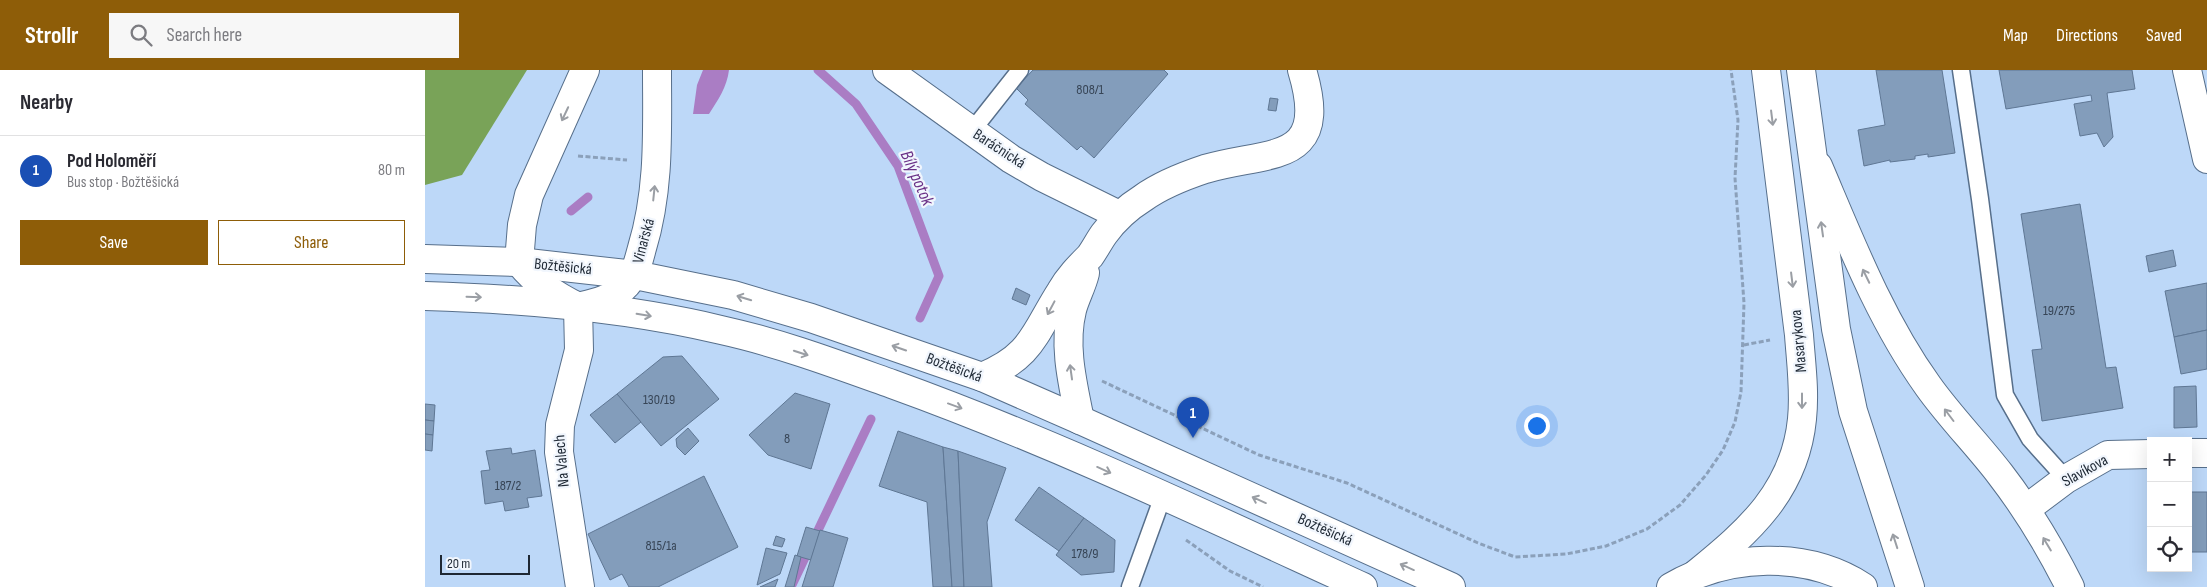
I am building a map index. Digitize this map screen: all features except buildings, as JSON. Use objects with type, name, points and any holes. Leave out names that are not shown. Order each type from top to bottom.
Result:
[{"type":"street","points":[[578,307],[547,290],[533,279],[519,262],[522,225],[529,195],[585,70]]},
{"type":"street","name":"Vinařská","points":[[578,307],[604,300],[622,289],[635,275],[652,207],[657,163],[657,70]]},
{"type":"street","name":"Baráčnická","points":[[887,70],[971,132],[1042,177],[1119,215]]},
{"type":"street","points":[[982,378],[1007,366],[1031,344],[1067,280],[1091,255],[1119,215],[1145,196],[1183,177],[1205,169],[1281,153],[1295,144],[1305,132],[1310,118],[1309,95],[1302,70]]},
{"type":"street","name":"Masarykova","points":[[1696,574],[1735,542],[1759,519],[1781,488],[1795,455],[1802,419],[1799,335],[1765,70]]},
{"type":"street","points":[[1801,70],[1836,329],[1853,411],[1910,587]]},
{"type":"street","points":[[2187,70],[2207,159]]},
{"type":"street","points":[[1812,153],[1846,233],[1883,312],[1904,349],[1951,417],[1999,473],[2026,509],[2057,560],[2070,587]]},
{"type":"street","points":[[1080,420],[1069,356],[1069,326],[1072,310],[1091,255]]},
{"type":"street","name":"Božtěšická","points":[[425,259],[519,262],[635,275],[742,297],[811,318],[982,378],[1080,420],[1451,587]]},
{"type":"street","points":[[425,296],[482,298],[578,307],[674,320],[723,330],[803,354],[959,408],[1159,507],[1363,587]]},
{"type":"street","name":"Na Valech","points":[[578,307],[579,350],[559,425],[559,452],[580,587]]},
{"type":"street","points":[[2192,453],[2207,453]]},
{"type":"street","name":"Slavíkova","points":[[2026,509],[2066,479],[2108,455],[2147,454]]},
{"type":"street","points":[[1671,587],[1696,574],[1737,563],[1767,561],[1797,563],[1824,570],[1863,587]]},
{"type":"lane","points":[[971,132],[1020,70]]},
{"type":"lane","points":[[1961,70],[1980,199],[2005,395],[2030,439],[2066,479]]},
{"type":"lane","points":[[1130,587],[1159,507]]},
{"type":"path","points":[[1099,379],[1259,455],[1347,483],[1478,543],[1515,557],[1565,554],[1606,546],[1647,529],[1680,505],[1706,475],[1723,450],[1735,422],[1741,392],[1744,304],[1735,178],[1738,120],[1731,70]]},
{"type":"path","points":[[550,146],[566,155],[657,163]]},
{"type":"path","points":[[1159,507],[1230,571],[1263,587]]},
{"type":"green space","points":[[425,70],[527,70],[462,175],[425,185]]},
{"type":"shaded area","points":[[703,70],[729,70],[724,88],[709,114],[693,114],[697,85]]},
{"type":"waterway","name":"Bílý potok","points":[[818,70],[856,104],[898,166],[939,276],[920,318]]},
{"type":"waterway","points":[[571,211],[588,197]]},
{"type":"waterway","name":"Bílý potok","points":[[791,587],[871,419]]},
{"type":"place","name":"Pod Holoměří","points":[[1193,438]]}]
